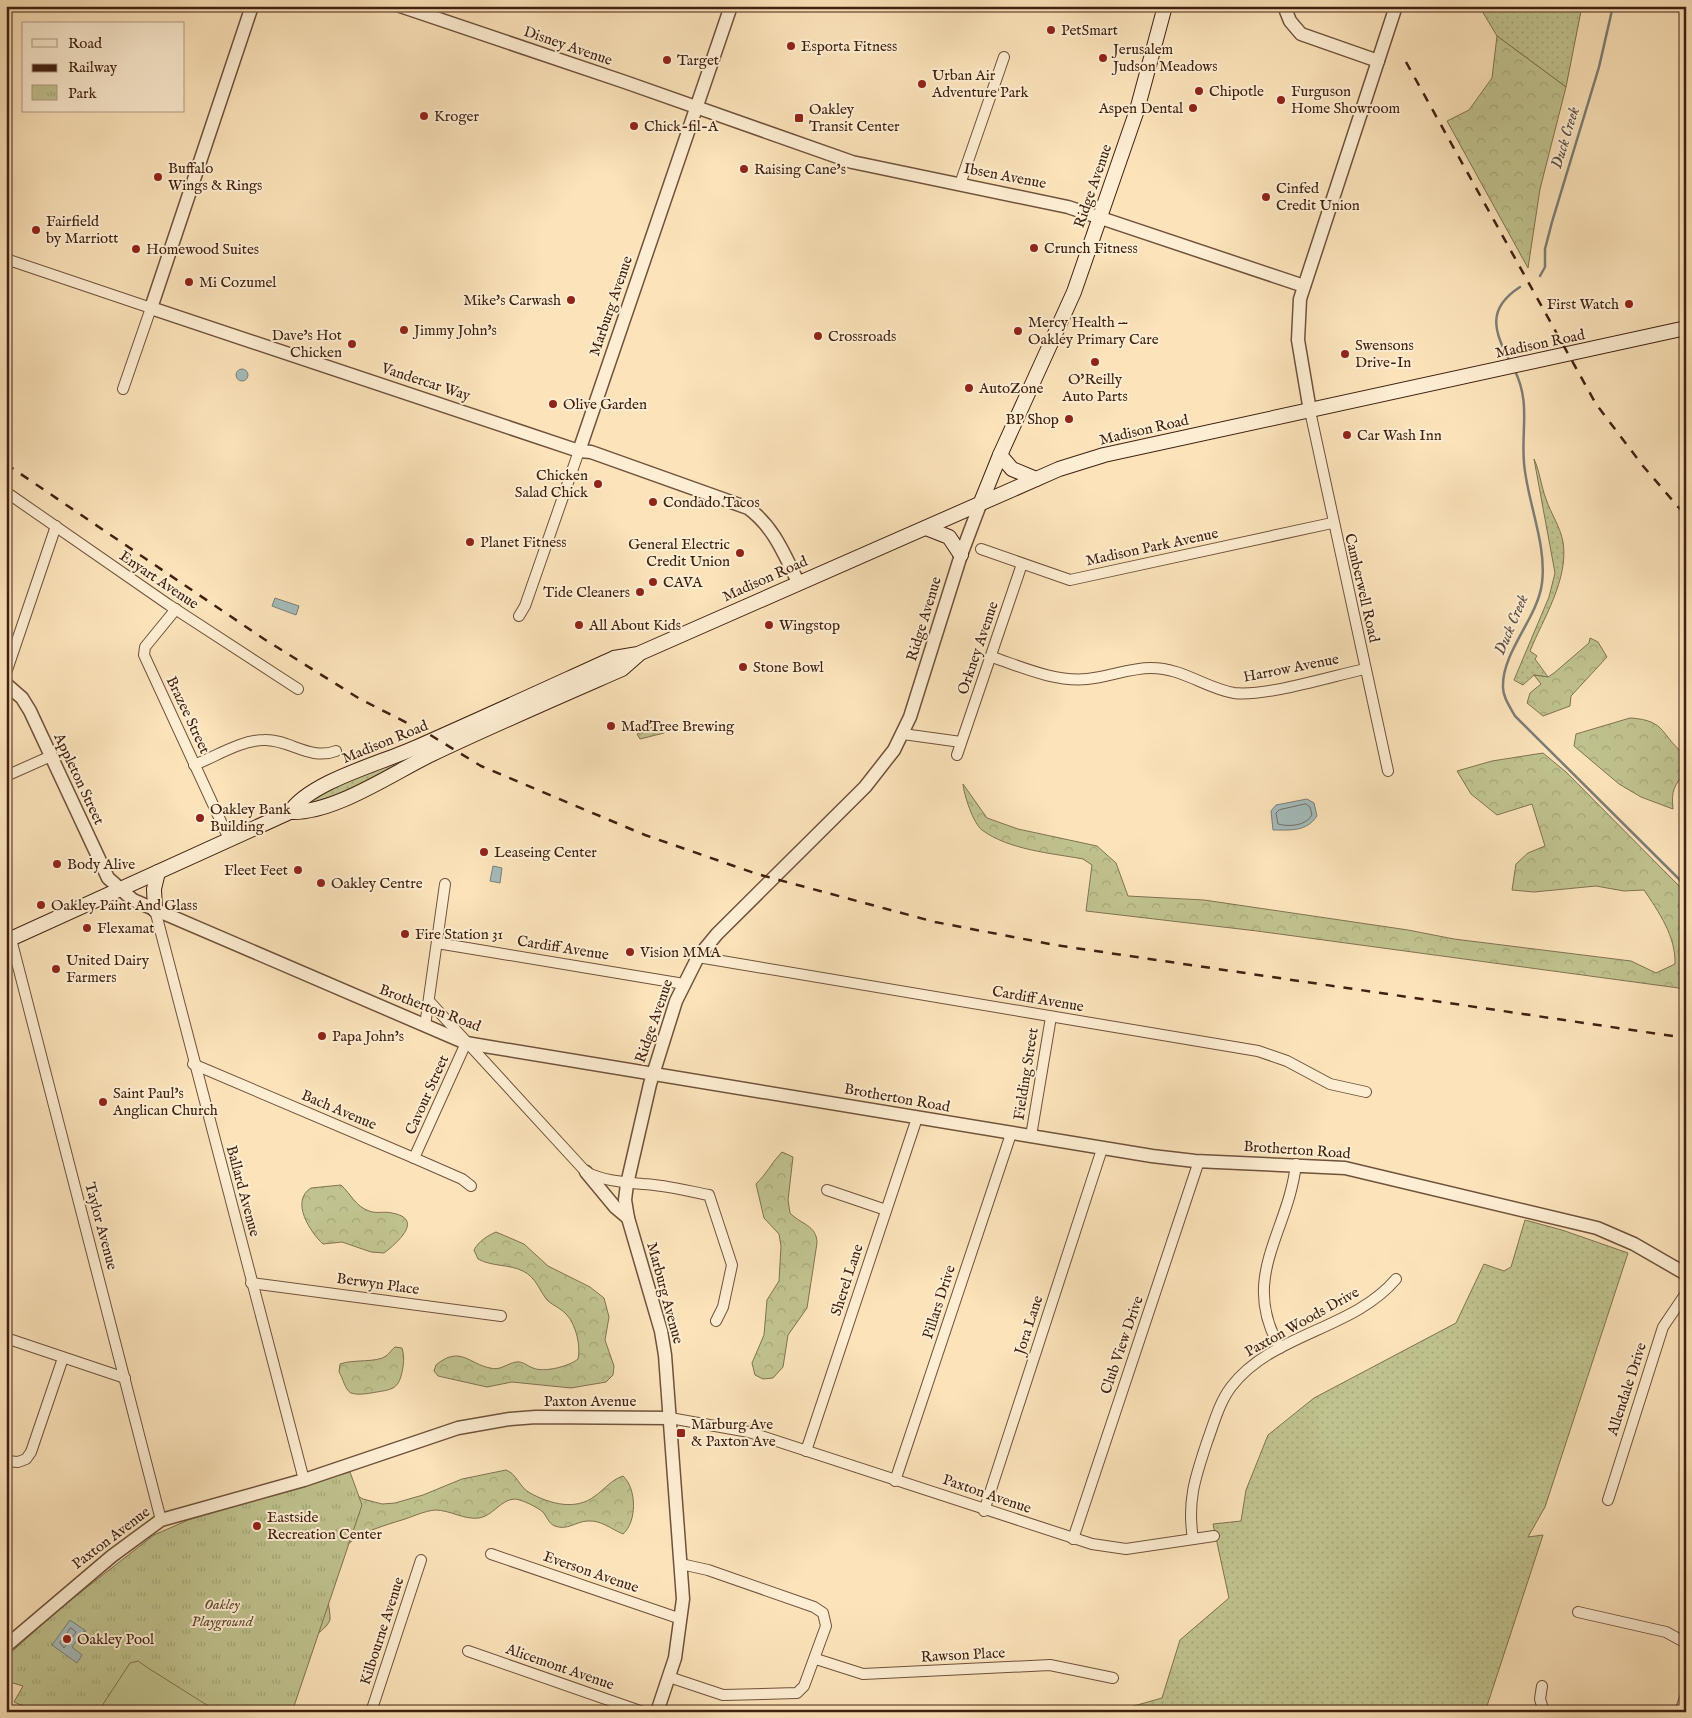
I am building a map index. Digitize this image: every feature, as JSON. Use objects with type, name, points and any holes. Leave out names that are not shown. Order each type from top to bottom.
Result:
[{"type":"main road","points":[[1153,6],[1157,41]]},
{"type":"main road","name":"Ridge Avenue","points":[[981,502],[1000,455],[1069,305],[1137,110],[1165,6]]},
{"type":"main road","name":"Madison Road","points":[[290,812],[296,802],[340,778],[414,748],[614,658],[638,654],[981,502],[1036,479],[1096,458],[1686,328]]},
{"type":"main road","points":[[1000,455],[1012,470],[1036,479]]},
{"type":"main road","points":[[926,528],[949,537],[961,555]]},
{"type":"main road","name":"Madison Road","points":[[8,940],[290,812],[310,810],[375,785],[438,752],[622,669],[638,654]]},
{"type":"main road","points":[[155,910],[154,889],[158,872]]},
{"type":"street","points":[[123,389],[252,6]]},
{"type":"street","name":"Disney Avenue","points":[[400,6],[698,107]]},
{"type":"street","name":"Marburg Avenue","points":[[519,616],[525,606],[579,451],[731,6]]},
{"type":"street","points":[[1284,6],[1290,21],[1300,34],[1378,61]]},
{"type":"street","points":[[1310,411],[1298,340],[1300,298],[1396,6]]},
{"type":"street","points":[[960,184],[1004,57]]},
{"type":"street","name":"Ibsen Avenue","points":[[698,107],[852,162],[1050,202],[1304,286]]},
{"type":"street","name":"Vandercar Way","points":[[6,259],[579,451],[599,455],[748,508],[763,519],[772,531],[798,582]]},
{"type":"street","name":"Camberwell Road","points":[[1310,411],[1332,523],[1388,771]]},
{"type":"street","name":"Enyart Avenue","points":[[6,492],[176,609],[298,689]]},
{"type":"street","name":"Ridge Avenue","points":[[627,1184],[653,1073],[684,984],[698,957],[717,934],[865,787],[882,767],[903,734],[961,555],[981,502]]},
{"type":"street","name":"Madison Park Avenue","points":[[980,549],[1070,580],[1332,523]]},
{"type":"street","points":[[6,673],[56,526]]},
{"type":"street","name":"Orkney Avenue","points":[[957,755],[992,657],[1022,564]]},
{"type":"street","name":"Brazee Street","points":[[176,609],[145,647],[144,655],[229,839]]},
{"type":"street","name":"Harrow Avenue","points":[[992,657],[1046,675],[1072,680],[1102,677],[1135,669],[1161,668],[1194,677],[1225,691],[1247,694],[1365,669]]},
{"type":"street","name":"Appleton Street","points":[[6,684],[22,698],[108,878],[120,889]]},
{"type":"street","points":[[903,734],[961,742]]},
{"type":"street","points":[[194,765],[257,740],[277,741],[312,754],[320,755],[336,751]]},
{"type":"street","points":[[6,776],[50,756]]},
{"type":"street","points":[[425,1026],[445,884]]},
{"type":"street","name":"Brotherton Road","points":[[120,889],[133,900],[155,910],[466,1043],[1102,1149],[1199,1161],[1296,1164],[1345,1168],[1597,1228],[1634,1244],[1686,1274]]},
{"type":"street","name":"Ballard Avenue","points":[[155,910],[193,1064],[304,1480]]},
{"type":"street","name":"Taylor Avenue","points":[[8,940],[161,1520]]},
{"type":"street","name":"Cardiff Avenue","points":[[437,942],[684,984]]},
{"type":"street","name":"Cardiff Avenue","points":[[698,957],[1258,1051],[1287,1061],[1330,1084],[1366,1092]]},
{"type":"street","points":[[429,1001],[586,1172],[615,1207],[628,1218]]},
{"type":"street","name":"Fielding Street","points":[[1031,1136],[1051,1017]]},
{"type":"street","name":"Cavour Street","points":[[414,1158],[466,1043]]},
{"type":"street","name":"Bach Avenue","points":[[193,1064],[462,1179],[471,1186]]},
{"type":"street","name":"Sherel Lane","points":[[806,1451],[917,1118]]},
{"type":"street","name":"Pillars Drive","points":[[895,1480],[1010,1134]]},
{"type":"street","name":"Jora Lane","points":[[984,1511],[1102,1149]]},
{"type":"street","name":"Club View Drive","points":[[1073,1538],[1199,1161]]},
{"type":"street","points":[[1280,1348],[1270,1330],[1264,1309],[1264,1278],[1291,1189],[1296,1164]]},
{"type":"street","points":[[586,1172],[594,1176],[627,1184],[644,1184],[709,1195],[732,1265],[723,1307],[716,1321]]},
{"type":"street","name":"Marburg Avenue","points":[[627,1184],[625,1200],[628,1218],[661,1331],[670,1418],[681,1564],[681,1619],[669,1677],[657,1712]]},
{"type":"street","points":[[827,1190],[886,1210]]},
{"type":"street","name":"Paxton Woods Drive","points":[[1193,1539],[1190,1520],[1194,1480],[1220,1406],[1243,1374],[1280,1348],[1349,1314],[1386,1291],[1396,1279]]},
{"type":"street","name":"Berwyn Place","points":[[251,1283],[501,1316]]},
{"type":"street","name":"Allendale Drive","points":[[1608,1500],[1663,1327],[1686,1293]]},
{"type":"street","points":[[6,1338],[125,1378]]},
{"type":"street","points":[[6,1460],[18,1462],[26,1459],[63,1358]]},
{"type":"street","name":"Paxton Avenue","points":[[6,1646],[112,1556],[161,1520],[304,1480],[458,1428],[536,1417],[670,1418],[740,1430],[984,1511],[1092,1544],[1126,1549],[1214,1536]]},
{"type":"street","name":"Everson Avenue","points":[[491,1554],[681,1619]]},
{"type":"street","name":"Kilbourne Avenue","points":[[375,1711],[421,1560]]},
{"type":"street","points":[[669,1677],[723,1695],[792,1694],[802,1690],[816,1659],[826,1626],[825,1618],[819,1609],[708,1570],[681,1564]]},
{"type":"street","points":[[1578,1612],[1666,1632],[1686,1643]]},
{"type":"street","name":"Alicemont Avenue","points":[[468,1651],[644,1712]]},
{"type":"street","name":"Rawson Place","points":[[816,1659],[863,1674],[1050,1665],[1113,1678]]},
{"type":"street","points":[[1542,1686],[1540,1698],[1544,1712]]},
{"type":"street","points":[[1680,1712],[1686,1694]]},
{"type":"green space","points":[[1479,6],[1582,6],[1566,87],[1497,36]]},
{"type":"green space","points":[[1497,36],[1566,87],[1540,189],[1528,268],[1447,121],[1469,110],[1492,78]]},
{"type":"green space","points":[[1534,459],[1550,510],[1562,536],[1564,556],[1559,584],[1554,598],[1530,651],[1537,656],[1535,659],[1548,677],[1534,675],[1523,685],[1514,680],[1549,597],[1555,573]]},
{"type":"green space","points":[[1590,638],[1598,642],[1607,657],[1571,696],[1570,706],[1543,716],[1527,703],[1530,693],[1541,684],[1534,675],[1548,677],[1589,643]]},
{"type":"green space","points":[[1630,718],[1642,719],[1658,726],[1686,755],[1686,772],[1674,789],[1672,797],[1673,809],[1641,797],[1619,784],[1574,746],[1576,734]]},
{"type":"green space","points":[[660,724],[664,733],[640,739],[637,734]]},
{"type":"green space","points":[[1543,753],[1566,772],[1686,893],[1686,989],[1257,931],[1086,911],[1092,865],[1083,859],[1017,846],[993,837],[982,830],[975,821],[969,808],[963,784],[987,818],[1018,829],[1097,846],[1116,863],[1128,896],[1204,900],[1408,930],[1454,939],[1631,961],[1656,973],[1675,964],[1673,944],[1666,925],[1644,890],[1624,891],[1596,886],[1534,892],[1512,890],[1516,864],[1528,853],[1545,846],[1532,804],[1497,815],[1471,794],[1457,771],[1492,761]]},
{"type":"green space","points":[[392,762],[395,767],[347,792],[302,808],[324,791]]},
{"type":"green space","points":[[782,1152],[793,1157],[788,1200],[790,1213],[811,1228],[817,1243],[807,1308],[788,1335],[783,1367],[773,1378],[763,1379],[755,1375],[752,1363],[764,1335],[767,1300],[779,1281],[781,1246],[779,1234],[764,1218],[756,1184]]},
{"type":"green space","points":[[341,1185],[364,1209],[392,1213],[402,1216],[407,1220],[405,1232],[401,1238],[384,1253],[371,1252],[342,1242],[323,1244],[313,1232],[304,1216],[302,1208],[305,1194],[311,1188]]},
{"type":"green space","points":[[1525,1220],[1562,1230],[1628,1253],[1545,1507],[1528,1537],[1543,1535],[1485,1712],[1102,1712],[1123,1709],[1162,1698],[1180,1640],[1229,1598],[1213,1524],[1241,1521],[1246,1490],[1268,1435],[1314,1398],[1456,1323],[1484,1264],[1504,1271],[1511,1267]]},
{"type":"green space","points":[[496,1232],[524,1244],[548,1266],[590,1287],[604,1298],[609,1317],[605,1340],[614,1366],[613,1375],[606,1382],[571,1388],[512,1382],[487,1387],[438,1376],[434,1371],[436,1365],[452,1356],[458,1356],[494,1369],[518,1362],[544,1370],[563,1366],[578,1359],[578,1342],[570,1319],[563,1311],[548,1301],[532,1277],[512,1267],[484,1262],[478,1259],[474,1250],[476,1247],[489,1235]]},
{"type":"green space","points":[[395,1347],[402,1348],[404,1357],[401,1375],[394,1388],[361,1394],[349,1391],[339,1372],[340,1364],[382,1358]]},
{"type":"green space","points":[[506,1470],[513,1474],[530,1493],[554,1503],[571,1505],[588,1501],[623,1476],[631,1489],[634,1505],[628,1529],[623,1534],[602,1523],[593,1521],[584,1521],[568,1527],[555,1526],[551,1524],[543,1512],[526,1502],[515,1499],[505,1502],[484,1517],[468,1518],[435,1510],[377,1528],[348,1544],[332,1563],[325,1580],[330,1620],[311,1640],[302,1657],[297,1675],[292,1712],[252,1712],[199,1677],[253,1601],[255,1573],[291,1561],[315,1546],[324,1513],[325,1492],[342,1487],[363,1499],[382,1504],[395,1503],[423,1495],[462,1479]]},
{"type":"green space","name":"Oakley Playground","points":[[350,1472],[362,1505],[292,1712],[37,1712],[14,1702],[23,1686],[6,1681],[6,1657],[59,1609],[154,1535],[188,1520]]},
{"type":"green space","points":[[138,1661],[218,1712],[98,1712],[130,1663]]},
{"type":"water","points":[[240,369],[244,369],[248,375],[244,381],[240,381],[236,377],[236,373]]},
{"type":"water","points":[[275,598],[299,606],[296,615],[272,606]]},
{"type":"water","points":[[1307,799],[1314,803],[1317,816],[1313,821],[1298,829],[1273,830],[1271,811],[1276,805]]},
{"type":"water","points":[[493,866],[502,868],[500,883],[490,881]]},
{"type":"water","name":"Oakley Pool","points":[[70,1620],[86,1631],[83,1632],[72,1647],[82,1655],[77,1663],[52,1645]]},
{"type":"waterway","name":"Duck Creek","points":[[1540,276],[1545,267],[1545,249],[1552,222],[1599,67],[1613,6]]},
{"type":"waterway","name":"Duck Creek","points":[[1510,362],[1500,340],[1496,321],[1502,304],[1509,295],[1520,287]]},
{"type":"waterway","name":"Duck Creek","points":[[1514,369],[1519,381],[1524,404],[1524,463],[1542,553],[1543,568],[1539,596],[1514,647],[1505,672],[1503,685],[1505,697],[1515,716],[1686,886]]},
{"type":"railway","points":[[1406,62],[1596,404],[1643,466],[1686,516]]},
{"type":"railway","points":[[6,464],[264,639],[360,699],[427,733],[481,766],[645,835],[757,874],[935,922],[1055,945],[1686,1038]]},
{"type":"place","name":"PetSmart","points":[[1051,30]]},
{"type":"place","name":"Esporta Fitness","points":[[791,46]]},
{"type":"place","name":"Jerusalem Judson Meadows","points":[[1103,58]]},
{"type":"place","name":"Target","points":[[667,60]]},
{"type":"place","name":"Urban Air Adventure Park","points":[[922,84]]},
{"type":"place","name":"Chipotle","points":[[1199,91]]},
{"type":"place","name":"Furguson Home Showroom","points":[[1281,100]]},
{"type":"place","name":"Aspen Dental","points":[[1193,108]]},
{"type":"place","name":"Kroger","points":[[424,116]]},
{"type":"place","name":"Oakley Transit Center","points":[[799,118]]},
{"type":"place","name":"Chick-fil-A","points":[[634,126]]},
{"type":"place","name":"Raising Cane's","points":[[744,169]]},
{"type":"place","name":"Buffalo Wings & Rings","points":[[158,177]]},
{"type":"place","name":"Cinfed Credit Union","points":[[1266,197]]},
{"type":"place","name":"Fairfield by Marriott","points":[[36,230]]},
{"type":"place","name":"Crunch Fitness","points":[[1034,248]]},
{"type":"place","name":"Homewood Suites","points":[[136,249]]},
{"type":"place","name":"Mi Cozumel","points":[[189,282]]},
{"type":"place","name":"Mike's Carwash","points":[[571,300]]},
{"type":"place","name":"First Watch","points":[[1629,304]]},
{"type":"place","name":"Jimmy John's","points":[[404,330]]},
{"type":"place","name":"Mercy Health — Oakley Primary Care","points":[[1018,331]]},
{"type":"place","name":"Crossroads","points":[[818,336]]},
{"type":"place","name":"Dave's Hot Chicken","points":[[352,344]]},
{"type":"place","name":"Swensons Drive-In","points":[[1345,354]]},
{"type":"place","name":"O'Reilly Auto Parts","points":[[1095,362]]},
{"type":"place","name":"AutoZone","points":[[969,388]]},
{"type":"place","name":"Olive Garden","points":[[553,404]]},
{"type":"place","name":"BP Shop","points":[[1069,419]]},
{"type":"place","name":"Car Wash Inn","points":[[1347,435]]},
{"type":"place","name":"Chicken Salad Chick","points":[[598,484]]},
{"type":"place","name":"Condado Tacos","points":[[653,502]]},
{"type":"place","name":"Planet Fitness","points":[[470,542]]},
{"type":"place","name":"General Electric Credit Union","points":[[740,553]]},
{"type":"place","name":"CAVA","points":[[653,582]]},
{"type":"place","name":"Tide Cleaners","points":[[640,592]]},
{"type":"place","name":"All About Kids","points":[[579,625]]},
{"type":"place","name":"Wingstop","points":[[769,625]]},
{"type":"place","name":"Stone Bowl","points":[[743,667]]},
{"type":"place","name":"MadTree Brewing","points":[[611,726]]},
{"type":"place","name":"Oakley Bank Building","points":[[200,818]]},
{"type":"place","name":"Leaseing Center","points":[[484,852]]},
{"type":"place","name":"Body Alive","points":[[57,864]]},
{"type":"place","name":"Fleet Feet","points":[[298,870]]},
{"type":"place","name":"Oakley Centre","points":[[321,883]]},
{"type":"place","name":"Oakley Paint And Glass","points":[[41,905]]},
{"type":"place","name":"Flexamat","points":[[87,928]]},
{"type":"place","name":"Fire Station 31","points":[[405,934]]},
{"type":"place","name":"Vision MMA","points":[[630,952]]},
{"type":"place","name":"United Dairy Farmers","points":[[56,969]]},
{"type":"place","name":"Papa John's","points":[[322,1036]]},
{"type":"place","name":"Saint Paul's Anglican Church","points":[[103,1102]]},
{"type":"place","name":"Marburg Ave & Paxton Ave","points":[[681,1433]]},
{"type":"place","name":"Eastside Recreation Center","points":[[257,1526]]},
{"type":"place","name":"Oakley Pool","points":[[67,1639]]}]
